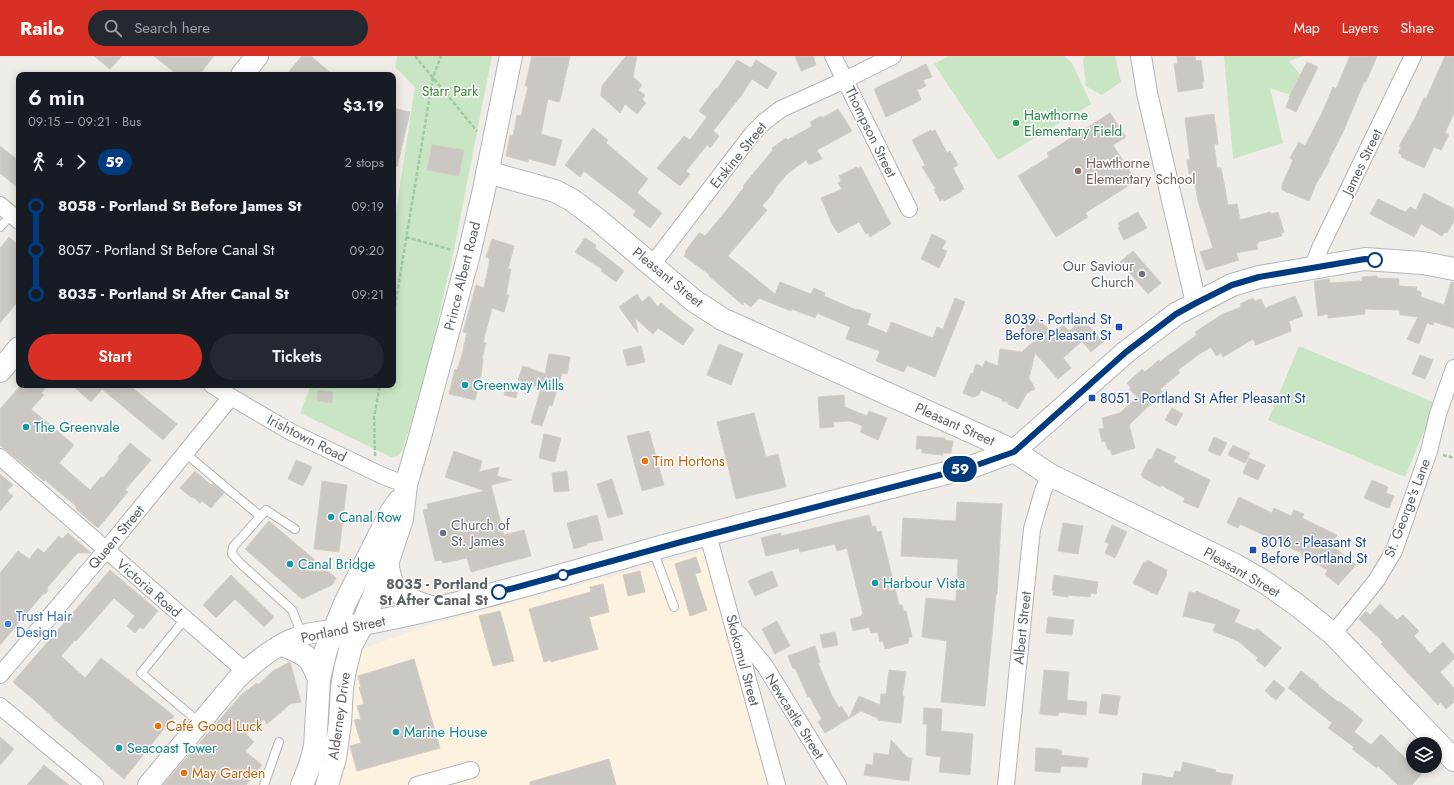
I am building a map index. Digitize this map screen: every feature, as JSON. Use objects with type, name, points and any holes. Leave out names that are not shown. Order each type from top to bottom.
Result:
[{"type":"main road","points":[[244,72],[257,56]]},
{"type":"main road","name":"Prince Albert Road","points":[[362,625],[387,564],[402,519],[405,490],[422,433],[469,254],[511,56]]},
{"type":"main road","name":"Pleasant Street","points":[[487,172],[555,191],[572,200],[597,219],[693,300],[722,319],[1014,452],[1050,475],[1235,565],[1263,581],[1297,605],[1333,634],[1454,760]]},
{"type":"main road","name":"Portland Street","points":[[334,629],[362,625],[437,608],[653,549],[974,466],[1014,452],[1126,352],[1176,314],[1232,285],[1259,277],[1365,259],[1423,263],[1454,269]]},
{"type":"main road","points":[[0,371],[16,352]]},
{"type":"main road","name":"Prince Albert Road","points":[[334,629],[345,603],[391,512],[405,490]]},
{"type":"main road","points":[[387,564],[393,586],[407,598],[420,604],[437,608]]},
{"type":"main road","name":"Alderney Drive","points":[[327,785],[336,751],[345,670],[351,646],[362,625]]},
{"type":"main road","name":"Alderney Drive","points":[[305,784],[316,747],[319,679],[326,650],[334,629]]},
{"type":"main road","points":[[283,645],[304,654],[312,662],[319,679]]},
{"type":"street","name":"Thompson Street","points":[[833,56],[910,208]]},
{"type":"street","name":"Erskine Street","points":[[652,265],[752,134],[765,121],[781,109],[846,80],[893,56]]},
{"type":"street","points":[[1141,56],[1147,93],[1196,303]]},
{"type":"street","name":"James Street","points":[[1312,269],[1323,243],[1413,56]]},
{"type":"street","name":"St. George's Lane","points":[[1333,634],[1376,581],[1394,551],[1429,451],[1438,414],[1454,368]]},
{"type":"street","name":"Irishtown Road","points":[[216,388],[291,432],[374,470],[405,490]]},
{"type":"street","name":"Queen Street","points":[[0,675],[106,550],[230,397]]},
{"type":"street","name":"Victoria Road","points":[[0,457],[245,671]]},
{"type":"street","name":"Albert Street","points":[[1006,785],[1032,529],[1043,491],[1050,475]]},
{"type":"street","name":"Skokomul Street","points":[[708,535],[777,785]]},
{"type":"street","name":"Portland Street","points":[[148,785],[245,671],[272,650],[303,636],[334,629]]},
{"type":"street","name":"Newcastle Street","points":[[735,629],[765,666],[838,785]]},
{"type":"street","points":[[0,706],[94,785]]},
{"type":"street","points":[[416,785],[471,770]]},
{"type":"lane","points":[[0,227],[10,214]]},
{"type":"lane","points":[[185,453],[260,516]]},
{"type":"lane","points":[[295,530],[266,510],[233,547],[232,554],[292,610],[303,636]]},
{"type":"lane","points":[[653,549],[674,607]]},
{"type":"lane","points":[[185,619],[141,673],[200,723]]},
{"type":"lane","points":[[264,785],[279,742]]},
{"type":"path","points":[[415,56],[476,129],[479,135]]},
{"type":"path","points":[[396,299],[433,77],[441,56]]},
{"type":"path","points":[[406,237],[469,254]]},
{"type":"path","points":[[374,470],[374,417],[379,388]]},
{"type":"shaded area","points":[[709,550],[770,785],[453,785],[465,772],[429,785],[327,785],[350,653],[427,626]]},
{"type":"green space","name":"Starr Park","points":[[397,56],[492,56],[454,250],[424,381],[402,451],[397,456],[391,457],[300,413],[310,388],[396,388],[396,211],[415,87],[395,67]]},
{"type":"green space","name":"Hawthorne Elementary Field","points":[[949,56],[1064,56],[1072,63],[1091,104],[998,160],[934,64]]},
{"type":"green space","points":[[1085,56],[1115,56],[1121,82],[1102,95],[1086,86],[1083,59]]},
{"type":"green space","points":[[1224,56],[1304,56],[1289,61],[1308,84],[1302,99],[1270,88],[1283,143],[1233,159]]},
{"type":"green space","points":[[1299,346],[1436,403],[1405,477],[1268,420]]},
{"type":"building","points":[[94,56],[122,56],[110,69]]},
{"type":"building","points":[[154,56],[214,56],[201,72],[174,72]]},
{"type":"building","points":[[302,56],[311,56],[330,72],[289,72]]},
{"type":"building","points":[[532,56],[570,56],[560,100],[559,102],[548,99],[541,134],[562,140],[555,166],[529,159],[528,162],[506,156],[510,135],[513,136],[517,115],[521,116],[528,86],[525,86]]},
{"type":"building","points":[[626,56],[637,56],[633,77],[642,85],[638,90],[645,95],[642,100],[646,103],[637,114],[625,104],[620,113],[601,96],[602,86]]},
{"type":"building","points":[[795,56],[813,56],[816,65],[801,71]]},
{"type":"building","points":[[1177,56],[1195,56],[1196,61],[1201,60],[1204,82],[1202,82],[1203,88],[1178,92],[1174,64],[1178,64]]},
{"type":"building","points":[[1350,56],[1377,56],[1366,82],[1364,82],[1343,132],[1329,159],[1330,160],[1316,184],[1309,201],[1282,190],[1282,185],[1293,160],[1290,158],[1299,142],[1305,146],[1323,111],[1333,87],[1336,89]]},
{"type":"building","points":[[1445,56],[1454,56],[1454,113],[1445,133],[1449,135],[1441,150],[1434,147],[1424,168],[1401,157],[1402,155],[1398,153],[1401,147],[1399,146],[1415,118],[1424,98],[1426,99]]},
{"type":"building","points":[[737,60],[751,68],[756,60],[777,73],[767,89],[752,79],[741,96],[713,131],[719,136],[710,148],[707,145],[686,171],[690,174],[680,186],[657,168],[684,136],[690,140],[707,117],[699,111],[716,88],[717,89]]},
{"type":"building","points":[[1307,62],[1318,67],[1296,112],[1286,107],[1289,97]]},
{"type":"building","points":[[926,64],[932,77],[923,80],[926,86],[917,90],[921,100],[886,117],[874,89]]},
{"type":"building","points":[[396,109],[410,112],[396,167]]},
{"type":"building","points":[[838,109],[852,131],[817,150],[822,159],[809,165],[806,160],[787,174],[762,206],[767,210],[728,256],[775,294],[780,282],[811,294],[814,288],[825,293],[824,296],[856,310],[857,309],[871,314],[867,325],[887,333],[891,322],[933,338],[937,327],[943,329],[955,298],[965,302],[935,377],[907,365],[904,372],[876,361],[880,351],[846,339],[850,327],[817,313],[815,318],[792,309],[791,311],[759,298],[751,307],[744,302],[743,305],[709,276],[710,275],[684,256],[686,253],[685,252],[698,234],[700,233],[705,236],[726,211],[744,187],[743,186],[773,150],[772,148],[786,138],[787,140],[811,127],[810,122],[821,116],[822,118]]},
{"type":"building","name":"Hawthorne Elementary School","points":[[1110,113],[1126,137],[1113,145],[1136,181],[1085,213],[1088,217],[1056,237],[1018,176],[1049,157],[1047,153]]},
{"type":"building","points":[[1214,114],[1218,144],[1214,144],[1217,168],[1221,168],[1228,205],[1237,204],[1240,220],[1270,212],[1271,214],[1278,212],[1284,232],[1281,233],[1282,236],[1258,242],[1258,244],[1256,244],[1258,249],[1236,253],[1239,260],[1206,270],[1200,252],[1213,248],[1198,201],[1193,173],[1189,174],[1187,160],[1190,160],[1185,118]]},
{"type":"building","points":[[593,128],[608,140],[606,143],[648,179],[637,193],[662,213],[650,228],[633,215],[636,211],[584,171],[580,177],[565,165]]},
{"type":"building","points":[[931,130],[931,132],[935,130],[947,153],[950,151],[958,165],[953,168],[964,189],[944,201],[943,199],[940,201],[934,189],[936,189],[922,167],[925,165],[912,140]]},
{"type":"building","points":[[432,145],[464,150],[459,176],[427,170]]},
{"type":"building","points":[[0,146],[16,159],[16,186],[0,173]]},
{"type":"building","points":[[857,167],[858,169],[861,167],[891,224],[870,237],[868,233],[866,234],[859,222],[838,233],[832,224],[821,198],[842,189],[838,183],[841,181],[839,176]]},
{"type":"building","points":[[1424,193],[1454,209],[1454,221],[1447,233],[1445,232],[1442,236],[1421,224],[1414,237],[1370,214],[1378,199],[1405,212],[1410,207],[1416,210]]},
{"type":"building","points":[[1138,212],[1147,228],[1124,240],[1118,228],[1120,227],[1118,223]]},
{"type":"building","points":[[932,234],[946,241],[942,249],[947,251],[939,268],[921,259]]},
{"type":"building","points":[[9,237],[16,243],[16,304],[0,323],[0,248]]},
{"type":"building","points":[[585,238],[596,245],[595,248],[624,271],[616,282],[601,271],[602,269],[575,252]]},
{"type":"building","points":[[492,239],[514,246],[508,269],[511,269],[506,295],[509,295],[504,312],[492,308],[483,342],[486,343],[482,359],[481,376],[475,400],[449,394],[455,369],[457,370],[462,355],[467,333],[463,332],[476,285],[484,288],[490,259],[486,257]]},
{"type":"building","name":"Our Saviour Church","points":[[1133,251],[1161,283],[1148,294],[1120,262]]},
{"type":"building","points":[[1377,276],[1377,278],[1399,279],[1399,286],[1417,287],[1416,290],[1421,292],[1421,297],[1444,305],[1451,282],[1454,283],[1454,328],[1434,322],[1433,325],[1427,323],[1419,344],[1407,339],[1418,317],[1400,315],[1400,310],[1365,309],[1365,314],[1328,318],[1328,314],[1318,316],[1314,281],[1329,279],[1330,283],[1362,281],[1362,277]]},
{"type":"building","points":[[637,294],[642,302],[649,296],[658,307],[661,303],[694,329],[683,345],[658,328],[653,334],[635,318],[638,333],[619,307]]},
{"type":"building","points":[[1295,296],[1303,316],[1289,321],[1291,331],[1256,345],[1253,339],[1223,357],[1221,353],[1216,356],[1211,347],[1198,355],[1178,370],[1180,373],[1160,389],[1163,392],[1129,425],[1135,448],[1112,455],[1110,449],[1108,450],[1105,441],[1102,442],[1099,429],[1104,428],[1102,418],[1120,413],[1137,397],[1129,389],[1131,388],[1127,383],[1142,369],[1145,372],[1159,360],[1160,362],[1197,335],[1195,332],[1223,314],[1241,307],[1240,304],[1253,298],[1255,301],[1261,299],[1265,308]]},
{"type":"building","points":[[1037,318],[1053,333],[1063,325],[1069,331],[1080,322],[1084,327],[1087,324],[1103,342],[1091,352],[1082,341],[1063,358],[1071,368],[1058,379],[1035,353],[1029,378],[1035,389],[1027,393],[1018,409],[1008,404],[1008,402],[1002,401],[1002,399],[981,390],[979,395],[973,397],[963,393],[971,373],[973,374],[976,364],[983,367],[985,361],[998,366],[1000,349],[1022,352],[1035,340],[1023,329],[1033,319],[1035,321]]},
{"type":"building","points":[[719,344],[743,354],[731,385],[707,375]]},
{"type":"building","points":[[641,346],[645,362],[627,366],[623,350]]},
{"type":"building","points":[[549,354],[570,357],[567,374],[562,373],[552,406],[549,405],[542,426],[531,423],[541,388],[518,380],[523,366],[545,374]]},
{"type":"building","points":[[1420,355],[1433,360],[1425,379],[1412,374]]},
{"type":"building","points":[[507,382],[519,384],[516,398],[504,395]]},
{"type":"building","points":[[18,388],[45,388],[41,393],[44,395],[31,409],[74,445],[59,463],[90,490],[101,477],[103,478],[130,443],[151,460],[125,490],[128,492],[98,528],[76,509],[77,507],[0,445],[0,409]]},
{"type":"building","points":[[75,388],[133,388],[177,424],[163,440],[102,389],[91,402]]},
{"type":"building","points":[[318,390],[333,392],[332,403],[317,401]]},
{"type":"building","points":[[844,395],[845,407],[867,416],[869,411],[887,418],[878,440],[860,432],[863,426],[850,421],[833,422],[834,427],[820,428],[818,397]]},
{"type":"building","points":[[1172,408],[1183,414],[1176,426],[1165,420]]},
{"type":"building","points":[[754,413],[766,457],[778,454],[786,487],[736,499],[717,422]]},
{"type":"building","name":"Tim Hortons","points":[[649,431],[664,485],[642,491],[627,436]]},
{"type":"building","points":[[544,434],[561,438],[555,462],[539,458]]},
{"type":"building","points":[[917,436],[945,438],[945,440],[953,441],[951,453],[943,453],[943,455],[922,453],[922,449],[916,449]]},
{"type":"building","points":[[1214,437],[1227,443],[1220,456],[1208,451]]},
{"type":"building","points":[[1233,445],[1250,453],[1245,463],[1228,455]]},
{"type":"building","points":[[1157,448],[1176,457],[1173,462],[1210,480],[1198,508],[1183,502],[1185,498],[1142,477],[1143,476],[1141,475],[1149,459],[1151,460]]},
{"type":"building","points":[[454,451],[482,461],[479,472],[499,467],[497,476],[512,480],[491,485],[504,535],[524,530],[531,556],[471,572],[467,558],[443,563],[442,560],[435,561],[423,510],[428,509],[427,504],[485,491],[445,477]]},
{"type":"building","points":[[1249,458],[1265,465],[1258,480],[1243,473]]},
{"type":"building","points":[[296,460],[312,467],[303,486],[288,479]]},
{"type":"building","points":[[195,471],[211,485],[213,483],[224,493],[211,508],[202,501],[200,503],[193,497],[192,498],[180,488]]},
{"type":"building","points":[[567,471],[569,491],[554,492],[552,473]]},
{"type":"building","points":[[0,474],[13,485],[7,491],[13,496],[0,511]]},
{"type":"building","points":[[612,479],[623,514],[608,518],[597,484]]},
{"type":"building","points":[[1372,480],[1388,487],[1386,493],[1394,496],[1389,508],[1364,498]]},
{"type":"building","name":"Canal Row","points":[[322,481],[347,485],[339,552],[314,549]]},
{"type":"building","points":[[1239,497],[1272,513],[1274,508],[1291,516],[1294,510],[1304,514],[1302,518],[1337,535],[1332,545],[1356,565],[1338,585],[1325,574],[1328,570],[1301,556],[1302,553],[1240,524],[1238,528],[1227,523]]},
{"type":"building","points":[[957,502],[1002,504],[997,594],[985,706],[941,702],[947,641],[922,637],[926,598],[956,601],[958,559],[901,556],[903,518],[956,521]]},
{"type":"building","points":[[597,515],[603,540],[587,543],[587,545],[574,549],[567,523]]},
{"type":"building","name":"Harbour Vista","points":[[869,515],[872,527],[875,526],[877,532],[881,531],[899,605],[902,605],[904,611],[906,611],[912,637],[909,637],[908,643],[885,649],[883,641],[880,642],[878,632],[871,633],[869,627],[853,631],[850,619],[862,616],[861,615],[863,614],[847,548],[837,551],[835,544],[800,552],[799,548],[766,556],[761,538],[781,533],[781,536]]},
{"type":"building","name":"Canal Bridge","points":[[269,521],[336,578],[332,585],[302,599],[245,549]]},
{"type":"building","points":[[1063,523],[1083,526],[1078,554],[1058,551]]},
{"type":"building","points":[[1112,525],[1127,532],[1115,558],[1105,553],[1109,544],[1105,542]]},
{"type":"building","points":[[68,533],[91,553],[78,553],[72,559],[47,588],[48,591],[43,594],[0,645],[0,573],[18,551],[29,559],[38,548],[44,553],[59,536],[62,539]]},
{"type":"building","points":[[696,557],[701,572],[695,574],[707,610],[690,616],[675,564]]},
{"type":"building","points":[[1147,560],[1167,570],[1167,574],[1157,595],[1133,583],[1144,562],[1146,563]]},
{"type":"building","points":[[110,570],[158,611],[143,629],[140,627],[135,633],[127,626],[135,616],[114,598],[61,656],[85,678],[101,658],[174,716],[124,779],[13,682]]},
{"type":"building","points":[[640,571],[645,592],[628,596],[623,575]]},
{"type":"building","points":[[772,571],[778,586],[755,596],[748,581]]},
{"type":"building","points":[[231,575],[274,617],[264,627],[235,599],[216,618],[203,605]]},
{"type":"building","points":[[1054,575],[1098,582],[1096,594],[1091,593],[1090,597],[1053,595]]},
{"type":"building","points":[[603,584],[609,612],[589,617],[598,649],[551,662],[550,660],[544,662],[529,609],[591,592],[590,587]]},
{"type":"building","points":[[1196,591],[1240,610],[1234,622],[1255,631],[1257,628],[1281,648],[1265,667],[1256,660],[1258,658],[1238,641],[1213,631],[1216,624],[1183,616],[1189,592],[1195,593]]},
{"type":"building","points":[[1380,604],[1397,620],[1403,615],[1419,631],[1414,636],[1430,654],[1443,642],[1454,655],[1454,659],[1440,672],[1454,688],[1454,702],[1446,709],[1440,702],[1438,705],[1381,644],[1383,642],[1359,619],[1366,611],[1370,615]]},
{"type":"building","points":[[500,611],[514,661],[493,666],[479,616]]},
{"type":"building","points":[[1048,617],[1074,620],[1072,635],[1046,633]]},
{"type":"building","points":[[777,621],[790,646],[775,654],[762,629]]},
{"type":"building","points":[[835,632],[838,645],[823,648],[820,635]]},
{"type":"building","points":[[815,646],[820,662],[818,663],[832,696],[839,708],[841,706],[849,718],[859,696],[880,705],[881,694],[886,694],[889,670],[906,672],[902,696],[904,696],[901,723],[878,720],[878,718],[861,711],[825,733],[818,722],[822,719],[809,696],[808,697],[795,668],[793,669],[788,656]]},
{"type":"building","name":"Marine House","points":[[414,659],[440,748],[357,771],[350,746],[361,743],[354,720],[361,719],[357,706],[364,704],[359,687],[361,687],[358,676]]},
{"type":"building","points":[[290,662],[301,702],[290,704],[267,724],[264,719],[246,734],[254,742],[245,751],[262,765],[246,785],[163,785],[242,694],[257,683],[258,685],[273,671]]},
{"type":"building","points":[[1044,670],[1069,672],[1067,700],[1087,702],[1086,715],[1059,712],[1058,716],[1040,714]]},
{"type":"building","points":[[1301,671],[1338,702],[1339,701],[1363,720],[1354,732],[1371,745],[1381,734],[1406,759],[1406,773],[1422,773],[1412,785],[1398,785],[1378,766],[1377,768],[1352,749],[1354,747],[1328,728],[1332,723],[1288,688]]},
{"type":"building","points":[[1274,680],[1285,689],[1276,700],[1265,691]]},
{"type":"building","points":[[1102,694],[1120,696],[1117,715],[1099,713]]},
{"type":"building","points":[[924,708],[942,709],[941,731],[973,734],[970,775],[939,772],[941,757],[926,755],[927,724],[923,724]]},
{"type":"building","points":[[0,737],[14,749],[0,765]]},
{"type":"building","points":[[891,740],[908,758],[912,758],[909,781],[864,775],[866,764],[873,765],[874,753],[889,755]]},
{"type":"building","points":[[1036,748],[1057,749],[1062,751],[1061,755],[1088,758],[1087,767],[1061,766],[1060,773],[1035,771]]},
{"type":"building","points":[[609,759],[616,785],[530,785],[530,782]]},
{"type":"building","points":[[1183,762],[1216,770],[1215,772],[1233,775],[1231,785],[1142,785],[1143,773],[1173,778],[1175,771],[1181,772]]},
{"type":"building","points":[[44,765],[56,775],[69,785],[27,785]]},
{"type":"bus line","name":"59","points":[[499,592],[814,506],[974,466],[1014,452],[1126,352],[1176,314],[1196,303],[1232,285],[1259,277],[1365,259],[1375,260]]},
{"type":"place","name":"Hawthorne Elementary Field","points":[[1016,123]]},
{"type":"place","name":"Hawthorne Elementary School","points":[[1078,171]]},
{"type":"place","name":"Our Saviour Church","points":[[1142,274]]},
{"type":"place","name":"8039 - Portland St Before Pleasant St","points":[[1119,327]]},
{"type":"place","name":"Greenway Mills","points":[[465,385]]},
{"type":"place","name":"8051 - Portland St After Pleasant St","points":[[1092,398]]},
{"type":"place","name":"The Greenvale","points":[[26,427]]},
{"type":"place","name":"Tim Hortons","points":[[645,461]]},
{"type":"place","name":"Canal Row","points":[[331,517]]},
{"type":"place","name":"Church of St. James","points":[[443,533]]},
{"type":"place","name":"8016 - Pleasant St Before Portland St","points":[[1253,550]]},
{"type":"place","name":"Canal Bridge","points":[[290,564]]},
{"type":"place","name":"Harbour Vista","points":[[875,583]]},
{"type":"place","name":"8035 - Portland St After Canal St","points":[[499,592]]},
{"type":"place","name":"Trust Hair Design","points":[[8,624]]},
{"type":"place","name":"Café Good Luck","points":[[158,726]]},
{"type":"place","name":"Marine House","points":[[396,732]]},
{"type":"place","name":"Seacoast Tower","points":[[119,748]]},
{"type":"place","name":"May Garden","points":[[184,773]]}]
